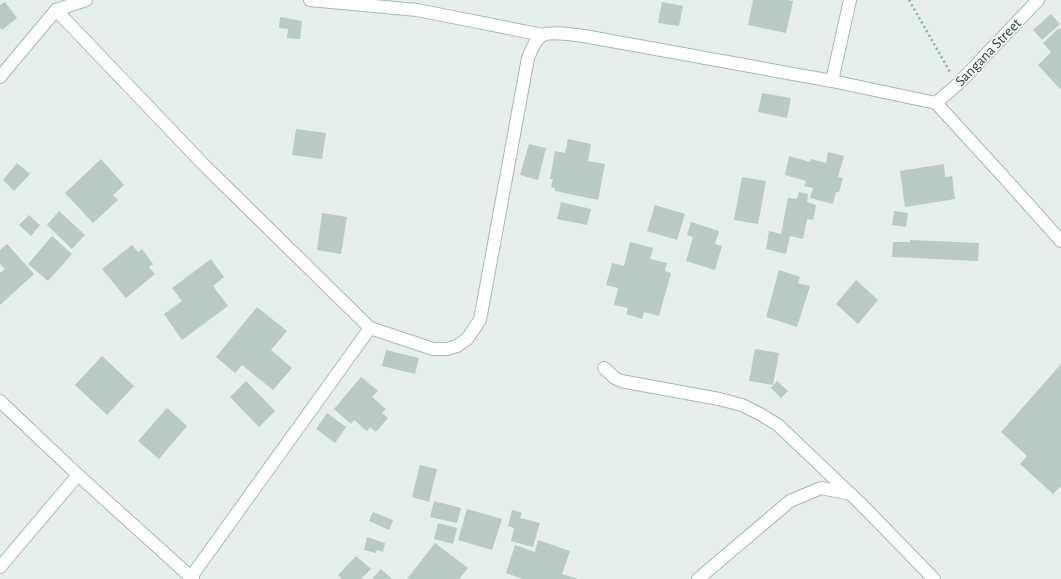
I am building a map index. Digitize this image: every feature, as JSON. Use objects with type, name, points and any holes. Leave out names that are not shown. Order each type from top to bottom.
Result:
[{"type":"street","points":[[0,77],[56,10],[86,0]]},
{"type":"street","points":[[310,0],[417,10],[543,35],[552,33],[584,36],[832,81],[936,103],[1061,241]]},
{"type":"street","points":[[832,81],[850,0]]},
{"type":"street","name":"Sangana Street","points":[[936,103],[958,84],[1038,0]]},
{"type":"street","points":[[56,10],[205,166],[370,328],[433,349],[447,349],[457,346],[467,339],[480,320],[528,58],[533,46],[543,35]]},
{"type":"street","points":[[0,401],[78,475],[192,578],[370,328]]},
{"type":"street","points":[[604,368],[615,378],[621,381],[719,398],[742,405],[778,425],[852,494],[934,579]]},
{"type":"street","points":[[0,567],[78,475]]},
{"type":"street","points":[[698,579],[790,501],[820,488],[852,494]]},
{"type":"path","points":[[909,0],[958,84]]},
{"type":"building","points":[[753,0],[793,1],[786,33],[748,25]]},
{"type":"building","points":[[5,2],[17,18],[2,30],[0,28],[0,5]]},
{"type":"building","points":[[662,2],[683,6],[679,26],[658,23]]},
{"type":"building","points":[[1051,14],[1060,24],[1042,40],[1033,30]]},
{"type":"building","points":[[280,17],[302,21],[300,39],[287,38],[288,29],[279,28]]},
{"type":"building","points":[[1059,28],[1061,30],[1061,90],[1038,65],[1051,52],[1043,43]]},
{"type":"building","points":[[762,93],[791,98],[787,118],[758,112]]},
{"type":"building","points":[[296,129],[326,133],[322,159],[292,155]]},
{"type":"building","points":[[568,139],[591,144],[588,161],[605,164],[598,200],[555,191],[555,188],[551,187],[553,179],[550,179],[555,151],[565,153]]},
{"type":"building","points":[[529,144],[546,148],[538,180],[520,175]]},
{"type":"building","points":[[828,152],[844,156],[838,177],[843,178],[839,192],[836,192],[833,204],[810,198],[813,188],[804,186],[806,181],[785,175],[789,156],[810,162],[811,159],[826,163]]},
{"type":"building","points":[[101,159],[124,185],[113,195],[118,200],[93,223],[65,193]]},
{"type":"building","points":[[17,163],[30,174],[14,191],[3,180]]},
{"type":"building","points":[[944,164],[945,177],[952,176],[955,199],[905,207],[900,171]]},
{"type":"building","points":[[742,177],[766,181],[758,224],[734,220]]},
{"type":"building","points":[[799,192],[808,194],[807,202],[816,205],[813,220],[807,219],[803,239],[790,236],[786,254],[766,249],[769,231],[781,234],[788,198],[797,199]]},
{"type":"building","points":[[561,202],[591,209],[587,225],[557,219]]},
{"type":"building","points":[[655,205],[685,214],[677,240],[647,231]]},
{"type":"building","points":[[59,211],[85,235],[72,249],[47,225]]},
{"type":"building","points":[[894,211],[908,213],[906,227],[892,225]]},
{"type":"building","points":[[322,213],[347,217],[341,254],[317,250]]},
{"type":"building","points":[[29,215],[40,225],[31,236],[19,225]]},
{"type":"building","points":[[691,222],[719,231],[715,244],[722,246],[715,270],[686,261],[693,237],[687,235]]},
{"type":"building","points":[[52,236],[72,254],[48,281],[28,264]]},
{"type":"building","points":[[910,240],[979,243],[978,261],[892,257],[893,242],[910,242]]},
{"type":"building","points":[[630,242],[653,248],[650,259],[667,263],[665,271],[671,273],[659,316],[644,312],[642,319],[626,314],[628,308],[614,305],[618,288],[606,285],[612,263],[624,266]]},
{"type":"building","points":[[7,244],[34,274],[0,305],[0,273],[5,269],[0,264],[0,250]]},
{"type":"building","points":[[132,245],[138,252],[142,249],[153,264],[149,267],[155,274],[126,298],[102,269]]},
{"type":"building","points":[[211,259],[224,277],[213,286],[228,306],[182,340],[164,314],[182,301],[172,288]]},
{"type":"building","points":[[779,270],[800,277],[798,283],[810,286],[797,327],[766,317]]},
{"type":"building","points":[[856,280],[878,300],[858,324],[836,304]]},
{"type":"building","points":[[257,307],[287,331],[271,350],[292,368],[273,390],[242,365],[235,373],[216,357]]},
{"type":"building","points":[[755,349],[779,353],[773,385],[749,381]]},
{"type":"building","points":[[386,350],[419,358],[415,374],[382,366]]},
{"type":"building","points":[[102,356],[134,386],[107,415],[75,385]]},
{"type":"building","points":[[1061,364],[1061,486],[1053,494],[1020,464],[1027,456],[1001,432]]},
{"type":"building","points":[[361,377],[378,391],[372,397],[386,409],[382,413],[388,418],[376,432],[370,427],[367,431],[354,420],[351,424],[334,409]]},
{"type":"building","points":[[246,381],[275,411],[259,427],[230,397]]},
{"type":"building","points":[[777,381],[788,391],[781,398],[771,388]]},
{"type":"building","points":[[167,408],[187,426],[159,459],[138,441]]},
{"type":"building","points":[[327,413],[346,427],[335,443],[316,429]]},
{"type":"building","points":[[420,465],[437,469],[429,502],[412,497]]},
{"type":"building","points":[[434,501],[461,508],[457,523],[430,517]]},
{"type":"building","points":[[467,509],[502,519],[492,550],[458,540]]},
{"type":"building","points":[[512,510],[522,513],[520,518],[540,523],[533,547],[511,541],[514,528],[508,526]]},
{"type":"building","points":[[373,512],[393,520],[389,530],[369,521]]},
{"type":"building","points":[[438,523],[457,528],[453,544],[434,539]]},
{"type":"building","points":[[367,537],[385,543],[383,552],[377,550],[376,553],[364,550]]},
{"type":"building","points":[[538,540],[570,551],[562,574],[578,579],[523,579],[506,573],[515,545],[535,552]]},
{"type":"building","points":[[435,543],[468,568],[459,579],[407,579]]},
{"type":"building","points":[[356,556],[371,569],[361,579],[342,579],[338,575]]},
{"type":"building","points":[[381,569],[392,579],[372,579]]}]
